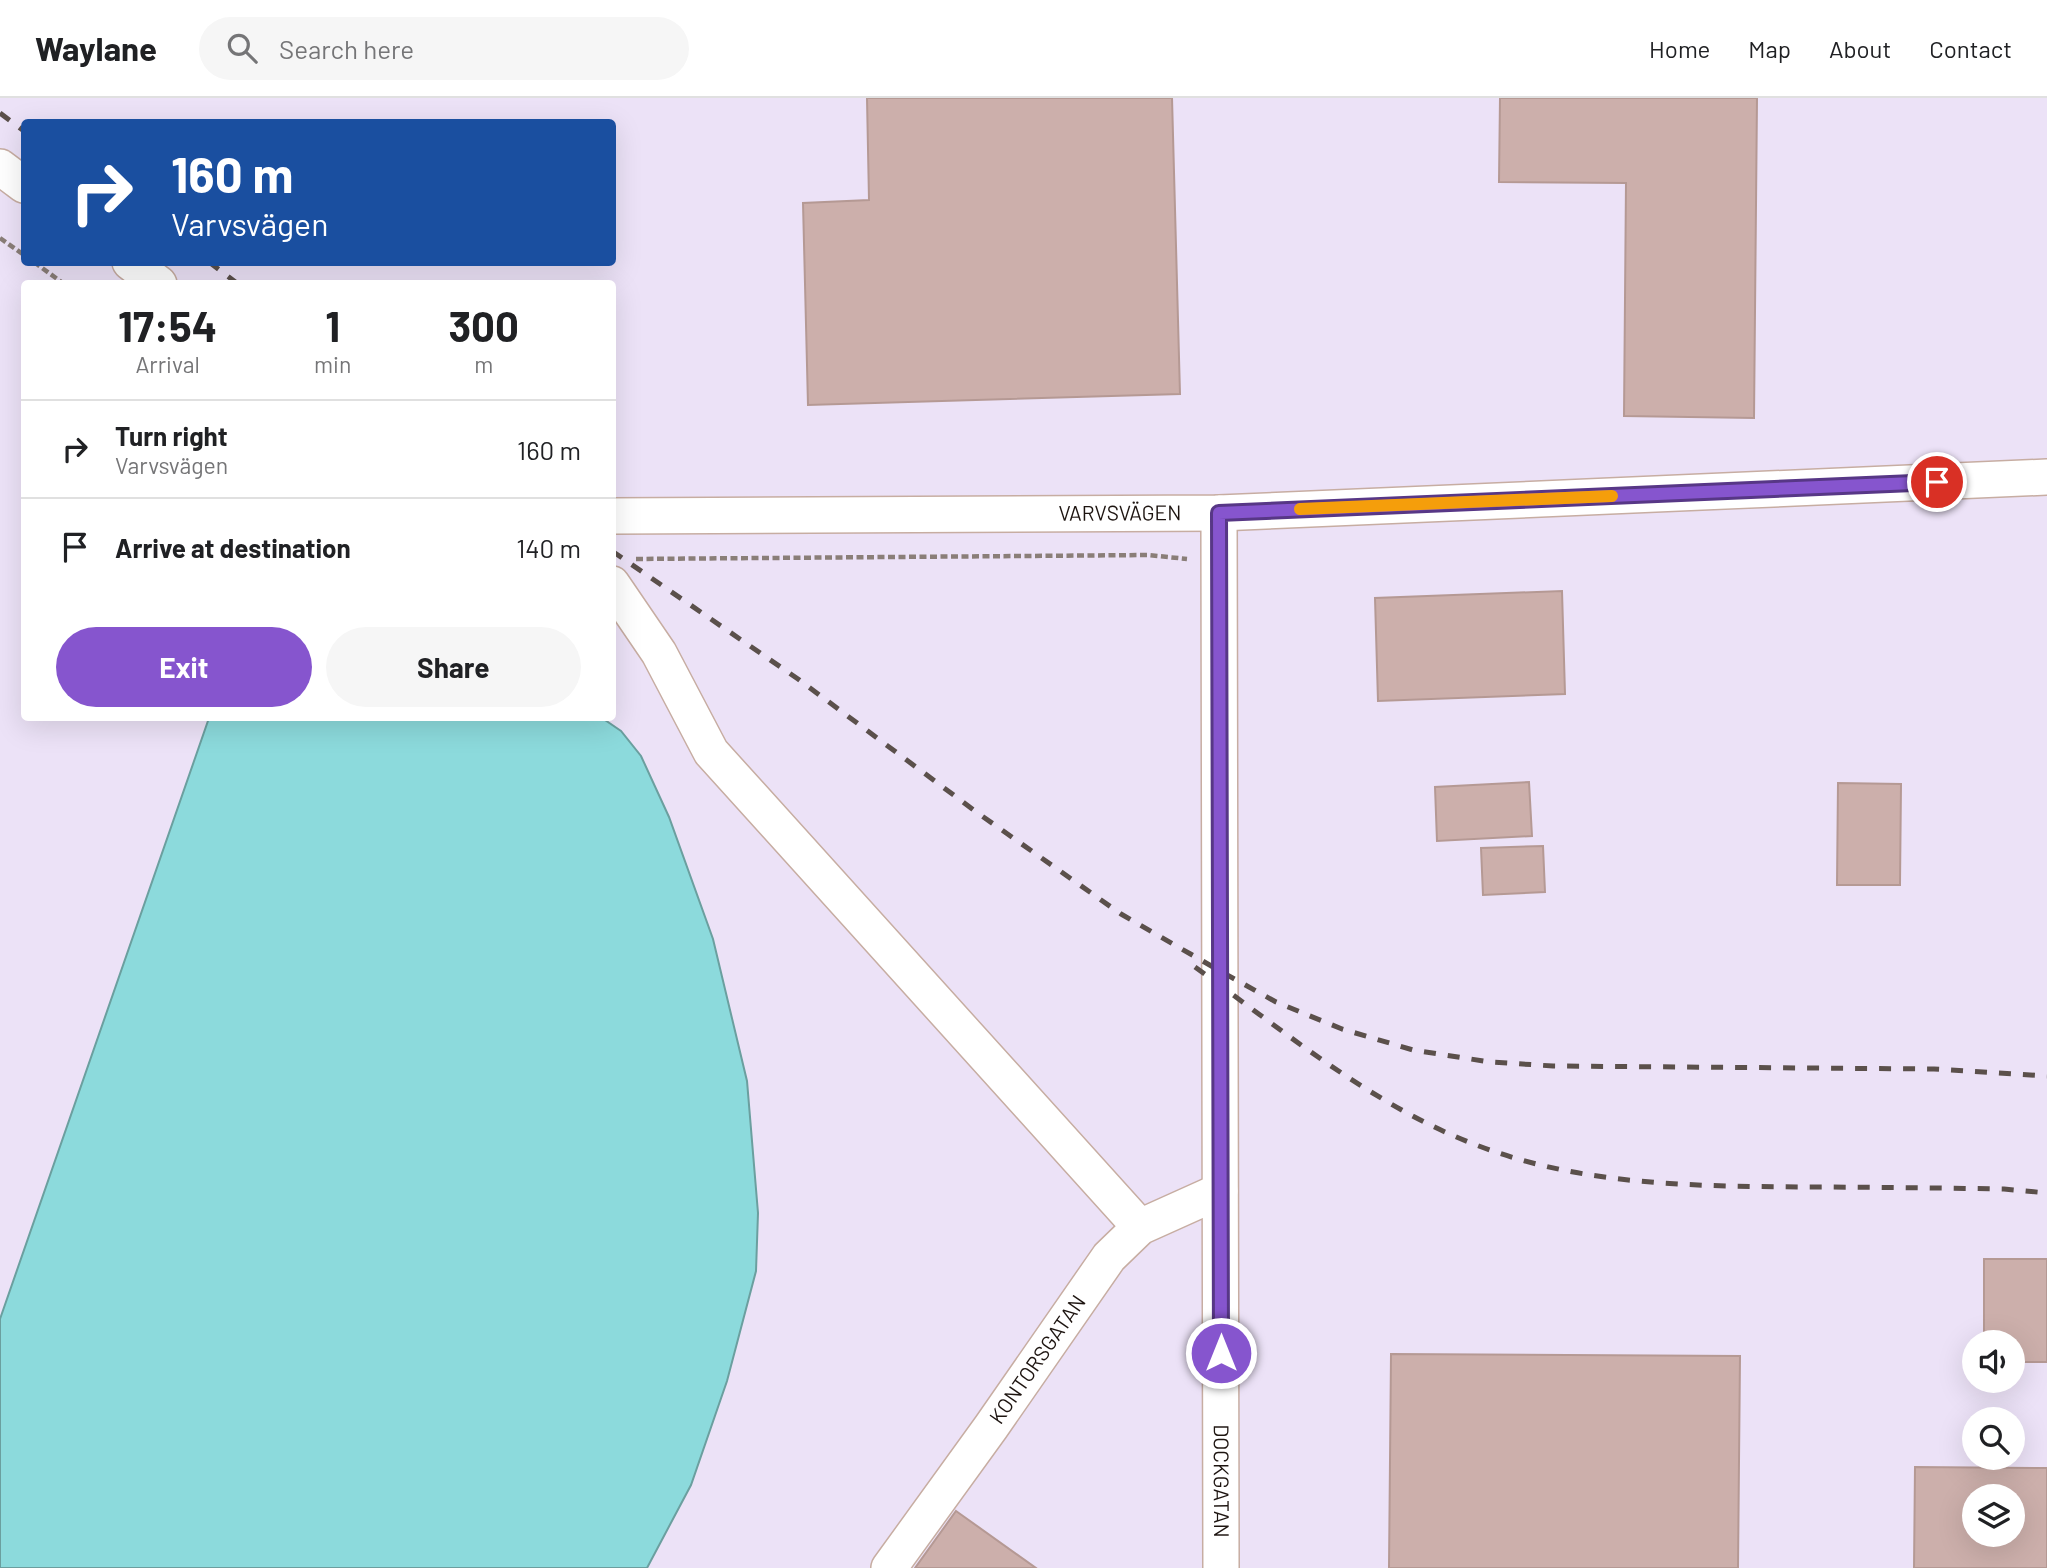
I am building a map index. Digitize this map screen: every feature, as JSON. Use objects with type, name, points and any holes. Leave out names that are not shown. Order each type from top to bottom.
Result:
[{"type":"street","points":[[0,167],[21,183]]},
{"type":"street","points":[[135,266],[154,280]]},
{"type":"street","name":"VARVSVÄGEN","points":[[616,516],[1219,513],[2047,477]]},
{"type":"street","name":"DOCKGATAN","points":[[1219,513],[1221,1568]]},
{"type":"street","points":[[619,572],[711,752],[1140,1227]]},
{"type":"street","name":"KONTORSGATAN","points":[[889,1568],[1109,1257],[1140,1227],[1220,1191]]},
{"type":"path","points":[[0,238],[21,254]]},
{"type":"path","points":[[39,266],[59,280]]},
{"type":"path","points":[[619,572],[1148,555],[1219,562]]},
{"type":"shaded area","points":[[0,98],[2047,98],[2047,1568],[647,1568],[691,1485],[727,1381],[756,1271],[758,1213],[747,1081],[713,939],[669,817],[641,756],[621,731],[606,721],[616,721],[616,280],[21,280],[21,721],[208,721],[0,1319]]},
{"type":"water","points":[[208,721],[606,721],[621,731],[641,756],[669,817],[713,939],[747,1081],[758,1213],[756,1271],[727,1381],[691,1485],[647,1568],[0,1568],[0,1319]]},
{"type":"building","points":[[867,98],[1172,98],[1180,394],[808,405],[803,203],[869,200]]},
{"type":"building","points":[[1500,98],[1757,98],[1754,418],[1624,416],[1626,183],[1499,182]]},
{"type":"building","points":[[1562,591],[1565,694],[1378,701],[1375,598]]},
{"type":"building","points":[[1529,782],[1532,836],[1437,841],[1435,787]]},
{"type":"building","points":[[1838,783],[1901,784],[1900,885],[1837,885]]},
{"type":"building","points":[[1543,846],[1545,892],[1483,895],[1481,848]]},
{"type":"building","points":[[1984,1259],[2047,1259],[2047,1362],[2025,1362],[2025,1330],[1984,1330]]},
{"type":"building","points":[[1391,1354],[1740,1356],[1738,1568],[1389,1568]]},
{"type":"building","points":[[1915,1467],[1962,1467],[1962,1470],[2047,1468],[2047,1568],[1914,1568]]},
{"type":"building","points":[[956,1511],[1036,1568],[915,1568]]},
{"type":"railway","points":[[0,113],[21,129]]},
{"type":"railway","points":[[214,266],[233,280]]},
{"type":"railway","points":[[616,554],[798,679],[975,811],[1121,914],[1276,1002],[1342,1029],[1413,1050],[1490,1062],[1553,1066],[1934,1069],[2047,1076]]},
{"type":"railway","points":[[1195,967],[1300,1044],[1373,1093],[1450,1134],[1528,1162],[1567,1171],[1645,1182],[1763,1187],[2004,1189],[2047,1193]]},
{"type":"slow traffic","points":[[1300,509],[1612,496]]},
{"type":"route","points":[[1221,1353],[1219,513],[1937,482]]}]
